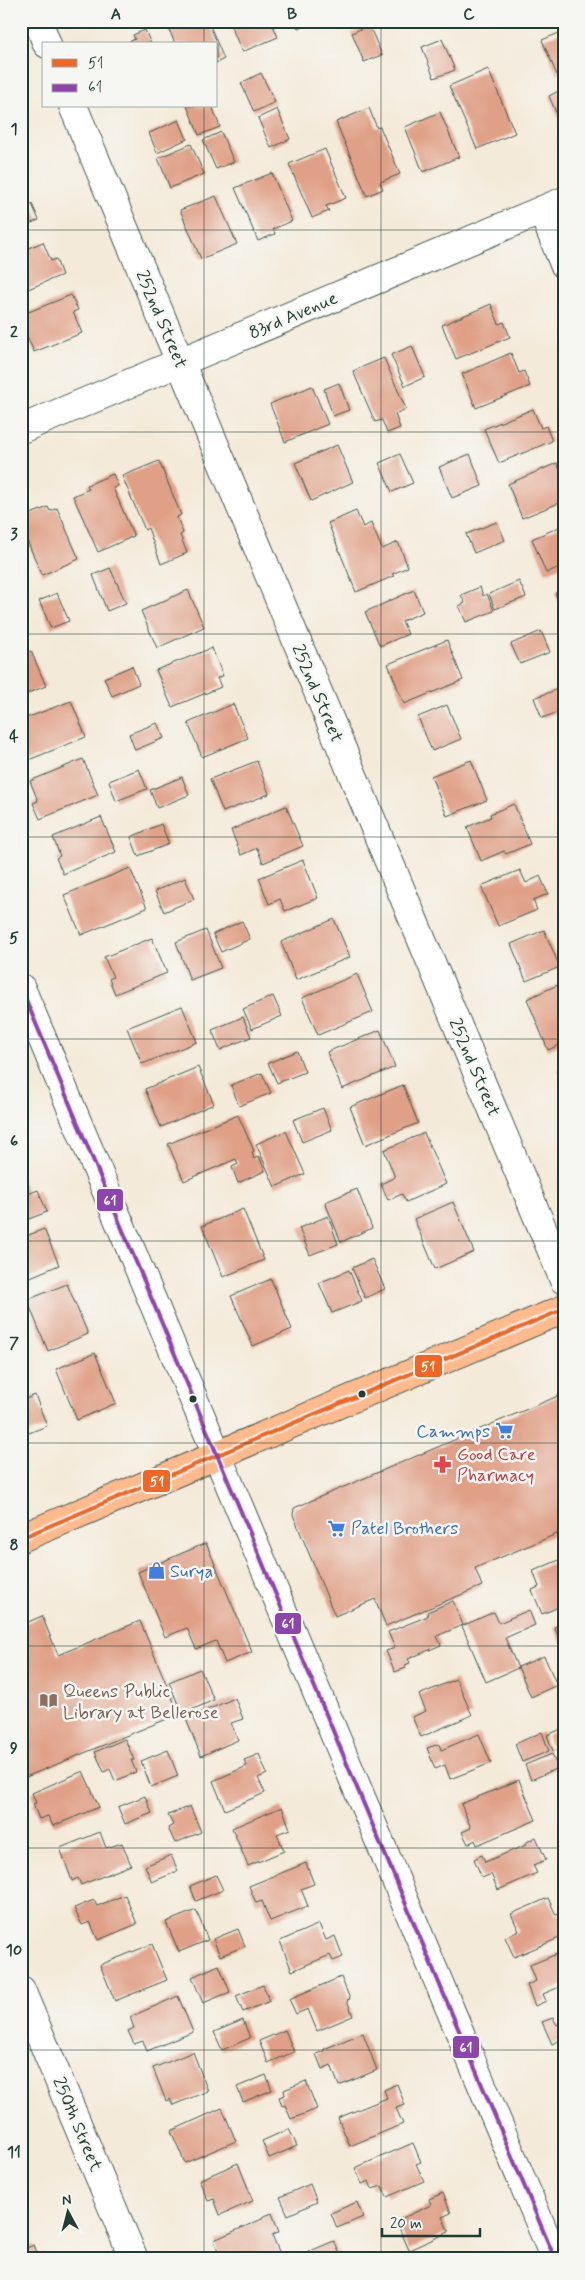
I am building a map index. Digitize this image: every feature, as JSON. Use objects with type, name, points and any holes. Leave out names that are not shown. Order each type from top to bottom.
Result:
[{"type":"main road","points":[[21,1538],[564,1310]]},
{"type":"street","points":[[38,21],[47,42]]},
{"type":"street","name":"252nd Street","points":[[75,108],[564,1280]]},
{"type":"street","points":[[553,205],[564,264]]},
{"type":"street","name":"83rd Avenue","points":[[21,429],[553,205]]},
{"type":"street","points":[[21,988],[555,2259]]},
{"type":"street","name":"250th Street","points":[[21,1990],[134,2259]]},
{"type":"building","points":[[166,21],[208,21],[217,42],[174,42]]},
{"type":"building","points":[[229,21],[271,21],[278,37],[242,52]]},
{"type":"building","points":[[295,21],[314,21],[298,28]]},
{"type":"building","points":[[369,25],[382,55],[364,62],[352,33]]},
{"type":"building","points":[[145,30],[150,42],[128,42],[135,39],[133,35]]},
{"type":"building","points":[[564,31],[564,73],[557,75],[542,40]]},
{"type":"building","points":[[442,39],[455,70],[434,78],[422,47]]},
{"type":"building","points":[[218,45],[224,59],[218,62]]},
{"type":"building","points":[[488,69],[515,133],[477,149],[449,86]]},
{"type":"building","points":[[261,73],[275,102],[254,112],[241,83]]},
{"type":"building","points":[[564,88],[564,123],[561,124],[549,96]]},
{"type":"building","points":[[188,108],[213,108],[220,127],[199,135]]},
{"type":"building","points":[[369,108],[377,128],[380,127],[400,174],[380,182],[383,189],[367,196],[336,122]]},
{"type":"building","points":[[277,109],[290,139],[271,148],[258,118]]},
{"type":"building","points":[[440,112],[459,157],[423,172],[405,127]]},
{"type":"building","points":[[179,120],[187,139],[157,153],[149,133]]},
{"type":"building","points":[[221,132],[234,162],[216,169],[203,140]]},
{"type":"building","points":[[191,144],[204,174],[170,188],[158,158]]},
{"type":"building","points":[[325,149],[346,198],[326,206],[329,211],[312,218],[289,164]]},
{"type":"building","points":[[272,173],[292,221],[273,229],[275,234],[258,241],[235,188]]},
{"type":"building","points":[[21,191],[28,206],[32,204],[39,220],[21,227]]},
{"type":"building","points":[[216,196],[237,244],[201,259],[180,210]]},
{"type":"building","points":[[43,242],[51,261],[56,259],[62,275],[21,292],[21,251]]},
{"type":"building","points":[[71,295],[78,310],[73,312],[82,333],[34,352],[21,323],[21,315]]},
{"type":"building","points":[[491,304],[499,324],[504,322],[510,337],[456,359],[442,325]]},
{"type":"building","points":[[412,346],[425,377],[405,386],[391,355]]},
{"type":"building","points":[[511,353],[519,373],[524,371],[530,386],[476,408],[462,374]]},
{"type":"building","points":[[384,358],[406,409],[395,414],[400,428],[387,433],[382,420],[375,422],[353,371]]},
{"type":"building","points":[[339,383],[349,410],[333,416],[324,389]]},
{"type":"building","points":[[312,386],[328,424],[285,442],[270,404]]},
{"type":"building","points":[[533,409],[541,428],[546,426],[552,441],[499,463],[484,429]]},
{"type":"building","points":[[337,445],[353,482],[311,501],[295,463]]},
{"type":"building","points":[[400,454],[413,483],[392,492],[379,463]]},
{"type":"building","points":[[470,454],[482,486],[452,498],[439,467]]},
{"type":"building","points":[[159,461],[181,515],[177,517],[183,533],[180,535],[187,553],[161,564],[148,528],[145,530],[122,476]]},
{"type":"building","points":[[557,463],[564,480],[564,501],[522,518],[508,484]]},
{"type":"building","points":[[113,474],[118,486],[113,488],[134,536],[98,552],[73,496],[89,489],[87,485]]},
{"type":"building","points":[[48,507],[50,511],[57,508],[79,559],[42,575],[21,527],[21,518]]},
{"type":"building","points":[[356,511],[363,527],[371,523],[382,549],[398,542],[408,567],[392,574],[394,576],[356,592],[328,523]]},
{"type":"building","points":[[497,522],[505,540],[474,553],[466,534]]},
{"type":"building","points":[[564,525],[564,565],[546,573],[532,539]]},
{"type":"building","points":[[110,568],[126,603],[107,611],[93,575]]},
{"type":"building","points":[[519,581],[526,597],[495,609],[489,594]]},
{"type":"building","points":[[480,587],[483,596],[487,594],[494,611],[466,622],[459,606],[465,603],[461,595]]},
{"type":"building","points":[[564,589],[564,614],[555,593]]},
{"type":"building","points":[[188,590],[204,627],[157,648],[141,611]]},
{"type":"building","points":[[414,590],[423,612],[402,621],[408,634],[380,646],[365,612]]},
{"type":"building","points":[[57,593],[69,621],[51,628],[39,601]]},
{"type":"building","points":[[541,631],[550,652],[520,664],[511,644]]},
{"type":"building","points":[[447,640],[463,680],[404,704],[388,664]]},
{"type":"building","points":[[212,648],[223,676],[217,678],[221,687],[172,707],[156,670]]},
{"type":"building","points":[[31,651],[46,686],[21,696],[21,655]]},
{"type":"building","points":[[132,666],[139,684],[112,696],[104,678]]},
{"type":"building","points":[[564,687],[564,710],[542,718],[534,698]]},
{"type":"building","points":[[71,701],[86,737],[21,763],[21,720]]},
{"type":"building","points":[[233,704],[248,738],[202,757],[188,723]]},
{"type":"building","points":[[447,705],[461,739],[432,751],[418,717]]},
{"type":"building","points":[[157,723],[164,738],[135,750],[129,734]]},
{"type":"building","points":[[83,759],[98,795],[40,819],[33,803],[38,801],[30,781]]},
{"type":"building","points":[[471,760],[487,800],[447,816],[431,776]]},
{"type":"building","points":[[257,761],[269,794],[223,812],[210,779]]},
{"type":"building","points":[[139,769],[147,789],[116,801],[109,781]]},
{"type":"building","points":[[182,777],[189,795],[157,808],[150,790]]},
{"type":"building","points":[[514,804],[530,844],[506,854],[504,851],[481,861],[467,827],[491,817],[490,814]]},
{"type":"building","points":[[286,806],[303,846],[263,863],[257,848],[241,855],[231,830]]},
{"type":"building","points":[[101,817],[116,852],[63,874],[56,858],[60,856],[53,837]]},
{"type":"building","points":[[161,824],[169,844],[138,856],[131,837]]},
{"type":"building","points":[[564,824],[564,838],[559,826]]},
{"type":"building","points":[[303,860],[318,898],[285,911],[280,899],[269,904],[259,878]]},
{"type":"building","points":[[130,868],[147,908],[81,935],[64,895]]},
{"type":"building","points":[[520,870],[526,883],[540,876],[548,894],[533,900],[537,910],[498,926],[481,886]]},
{"type":"building","points":[[185,878],[194,899],[164,912],[155,891]]},
{"type":"building","points":[[334,919],[350,957],[296,980],[281,942]]},
{"type":"building","points":[[242,921],[250,939],[221,952],[213,934]]},
{"type":"building","points":[[206,930],[221,968],[190,980],[176,942]]},
{"type":"building","points":[[544,930],[560,967],[526,981],[511,944]]},
{"type":"building","points":[[152,938],[167,973],[115,994],[109,979],[113,977],[104,957]]},
{"type":"building","points":[[357,974],[373,1012],[318,1035],[302,998]]},
{"type":"building","points":[[564,982],[564,1043],[548,1050],[527,999]]},
{"type":"building","points":[[273,996],[282,1016],[252,1029],[243,1009]]},
{"type":"building","points":[[182,1006],[197,1042],[142,1064],[127,1028]]},
{"type":"building","points":[[243,1017],[251,1037],[220,1050],[212,1030]]},
{"type":"building","points":[[380,1030],[395,1067],[342,1089],[327,1052]]},
{"type":"building","points":[[297,1051],[305,1072],[277,1083],[268,1063]]},
{"type":"building","points":[[198,1067],[214,1104],[161,1127],[145,1089]]},
{"type":"building","points":[[564,1068],[564,1084],[558,1070]]},
{"type":"building","points":[[262,1073],[271,1093],[239,1106],[231,1085]]},
{"type":"building","points":[[403,1085],[418,1123],[365,1145],[350,1107]]},
{"type":"building","points":[[323,1108],[332,1130],[302,1142],[293,1120]]},
{"type":"building","points":[[238,1115],[254,1151],[252,1152],[254,1159],[259,1156],[265,1171],[238,1183],[232,1167],[238,1164],[236,1159],[184,1181],[168,1144]]},
{"type":"building","points":[[286,1131],[305,1174],[275,1187],[256,1144]]},
{"type":"building","points":[[424,1133],[446,1184],[406,1202],[402,1194],[388,1200],[381,1184],[395,1177],[384,1150]]},
{"type":"building","points":[[21,1177],[28,1194],[38,1190],[47,1212],[21,1222]]},
{"type":"building","points":[[357,1189],[372,1228],[341,1242],[325,1202]]},
{"type":"building","points":[[453,1202],[474,1252],[435,1269],[414,1219]]},
{"type":"building","points":[[243,1209],[264,1260],[223,1277],[202,1226]]},
{"type":"building","points":[[328,1216],[338,1244],[310,1255],[299,1228]]},
{"type":"building","points":[[44,1229],[59,1265],[21,1281],[21,1238]]},
{"type":"building","points":[[372,1259],[385,1289],[365,1298],[352,1268]]},
{"type":"building","points":[[349,1270],[362,1301],[332,1313],[319,1283]]},
{"type":"building","points":[[271,1279],[292,1329],[253,1346],[231,1296]]},
{"type":"building","points":[[67,1284],[88,1334],[48,1351],[27,1300]]},
{"type":"building","points":[[95,1353],[116,1403],[77,1420],[56,1369]]},
{"type":"building","points":[[35,1395],[47,1426],[21,1436],[21,1401]]},
{"type":"building","points":[[558,1396],[564,1397],[564,1531],[475,1568],[482,1586],[386,1626],[375,1599],[335,1616],[293,1515],[294,1508]]},
{"type":"building","points":[[206,1543],[252,1652],[225,1663],[216,1641],[196,1649],[187,1628],[165,1637],[138,1572]]},
{"type":"building","points":[[564,1558],[564,1605],[542,1614],[532,1590],[539,1587],[533,1571]]},
{"type":"building","points":[[453,1601],[463,1625],[437,1636],[441,1645],[408,1659],[410,1663],[405,1665],[406,1668],[395,1672],[386,1651],[395,1648],[388,1632],[428,1616],[427,1612]]},
{"type":"building","points":[[529,1610],[535,1625],[505,1638],[518,1668],[486,1682],[462,1626],[494,1612],[499,1623]]},
{"type":"building","points":[[42,1616],[58,1655],[140,1621],[179,1714],[21,1779],[21,1625]]},
{"type":"building","points":[[564,1624],[564,1649],[554,1627]]},
{"type":"building","points":[[544,1656],[557,1685],[531,1697],[518,1667]]},
{"type":"building","points":[[200,1669],[214,1700],[182,1714],[169,1682]]},
{"type":"building","points":[[456,1679],[472,1715],[421,1737],[412,1717],[426,1711],[419,1695]]},
{"type":"building","points":[[235,1698],[243,1719],[231,1723],[238,1740],[201,1756],[186,1719]]},
{"type":"building","points":[[564,1728],[564,1748],[553,1751],[547,1735]]},
{"type":"building","points":[[542,1732],[549,1751],[522,1762],[515,1744]]},
{"type":"building","points":[[479,1734],[491,1763],[450,1779],[445,1765],[435,1769],[427,1748],[439,1744],[441,1750]]},
{"type":"building","points":[[125,1739],[134,1760],[131,1760],[136,1772],[115,1781],[110,1769],[104,1772],[95,1752]]},
{"type":"building","points":[[168,1750],[178,1776],[151,1787],[141,1761]]},
{"type":"building","points":[[259,1754],[267,1774],[258,1778],[265,1793],[225,1810],[213,1781],[247,1766],[244,1760]]},
{"type":"building","points":[[552,1754],[558,1768],[531,1780],[525,1765]]},
{"type":"building","points":[[83,1771],[99,1807],[53,1826],[48,1816],[39,1819],[33,1804],[36,1803],[32,1793]]},
{"type":"building","points":[[519,1780],[536,1820],[477,1845],[475,1840],[468,1844],[462,1832],[471,1828],[461,1804]]},
{"type":"building","points":[[145,1796],[152,1813],[125,1824],[118,1807]]},
{"type":"building","points":[[190,1806],[201,1832],[175,1843],[168,1828],[173,1825],[168,1815]]},
{"type":"building","points":[[282,1807],[290,1829],[277,1834],[284,1851],[248,1866],[232,1828]]},
{"type":"building","points":[[100,1832],[106,1848],[122,1843],[131,1865],[81,1885],[78,1878],[72,1881],[60,1848]]},
{"type":"building","points":[[536,1837],[546,1860],[533,1865],[537,1873],[498,1890],[491,1874],[482,1878],[474,1859],[482,1855],[485,1862],[526,1845],[525,1843]]},
{"type":"building","points":[[171,1855],[178,1871],[152,1882],[145,1866]]},
{"type":"building","points":[[306,1863],[314,1884],[301,1889],[308,1906],[270,1921],[262,1901],[256,1903],[249,1886]]},
{"type":"building","points":[[216,1875],[223,1890],[196,1901],[190,1886]]},
{"type":"building","points":[[125,1895],[137,1924],[98,1940],[90,1922],[82,1925],[74,1908],[94,1900],[97,1906]]},
{"type":"building","points":[[548,1898],[556,1915],[564,1912],[564,1936],[514,1957],[505,1937],[519,1931],[511,1914]]},
{"type":"building","points":[[196,1910],[208,1940],[179,1952],[166,1922]]},
{"type":"building","points":[[319,1924],[326,1940],[335,1936],[343,1957],[333,1961],[330,1955],[292,1971],[280,1941]]},
{"type":"building","points":[[238,1929],[245,1946],[220,1956],[213,1939]]},
{"type":"building","points":[[152,1944],[167,1980],[115,2001],[100,1965]]},
{"type":"building","points":[[564,1951],[564,1985],[543,1994],[546,2001],[535,2006],[527,1985],[536,1981],[530,1965]]},
{"type":"building","points":[[219,1965],[230,1992],[203,2003],[192,1977]]},
{"type":"building","points":[[341,1977],[350,1999],[347,2000],[353,2016],[317,2031],[308,2009],[296,2014],[289,1999]]},
{"type":"building","points":[[263,1985],[270,2001],[243,2012],[236,1996]]},
{"type":"building","points":[[178,1996],[193,2032],[147,2051],[143,2041],[134,2044],[128,2031],[134,2028],[130,2017]]},
{"type":"building","points":[[553,2018],[557,2025],[564,2023],[564,2048],[560,2040],[552,2044],[542,2022]]},
{"type":"building","points":[[243,2020],[250,2038],[222,2050],[214,2032]]},
{"type":"building","points":[[285,2030],[294,2052],[268,2063],[259,2041]]},
{"type":"building","points":[[363,2033],[377,2070],[339,2086],[331,2065],[322,2069],[316,2054]]},
{"type":"building","points":[[193,2052],[208,2091],[173,2105],[170,2099],[166,2101],[153,2068]]},
{"type":"building","points":[[266,2075],[272,2090],[243,2102],[237,2087]]},
{"type":"building","points":[[306,2081],[317,2109],[291,2119],[285,2105],[282,2106],[279,2097],[285,2095],[284,2090]]},
{"type":"building","points":[[397,2084],[405,2105],[396,2108],[403,2124],[350,2146],[338,2118],[387,2098],[384,2090]]},
{"type":"building","points":[[222,2108],[236,2141],[185,2163],[171,2131]]},
{"type":"building","points":[[289,2129],[297,2146],[269,2158],[262,2141]]},
{"type":"building","points":[[413,2143],[421,2162],[416,2164],[424,2181],[387,2197],[382,2186],[372,2189],[369,2181],[362,2184],[355,2168]]},
{"type":"building","points":[[238,2163],[253,2201],[220,2215],[214,2199],[208,2201],[199,2180]]},
{"type":"building","points":[[310,2184],[317,2202],[288,2215],[280,2197]]},
{"type":"building","points":[[443,2193],[451,2213],[442,2217],[449,2232],[409,2250],[396,2221],[431,2205],[429,2199]]},
{"type":"building","points":[[357,2202],[363,2217],[337,2228],[331,2213]]},
{"type":"building","points":[[272,2213],[279,2232],[272,2235],[281,2256],[274,2259],[221,2259],[214,2240]]},
{"type":"building","points":[[334,2241],[342,2259],[311,2259],[308,2252]]},
{"type":"building","points":[[34,2245],[38,2255],[44,2253],[46,2259],[21,2259],[21,2250]]},
{"type":"building","points":[[464,2253],[466,2259],[451,2259]]},
{"type":"transit line","name":"61","points":[[21,988],[555,2259]]},
{"type":"transit line","name":"51","points":[[21,1538],[564,1309]]},
{"type":"place","name":"Cammps","points":[[504,1431]]},
{"type":"place","name":"Good Care Pharmacy","points":[[443,1464]]},
{"type":"place","name":"Patel Brothers","points":[[337,1528]]},
{"type":"place","name":"Surya","points":[[156,1571]]},
{"type":"place","name":"Queens Public Library at Bellerose","points":[[49,1701]]}]
